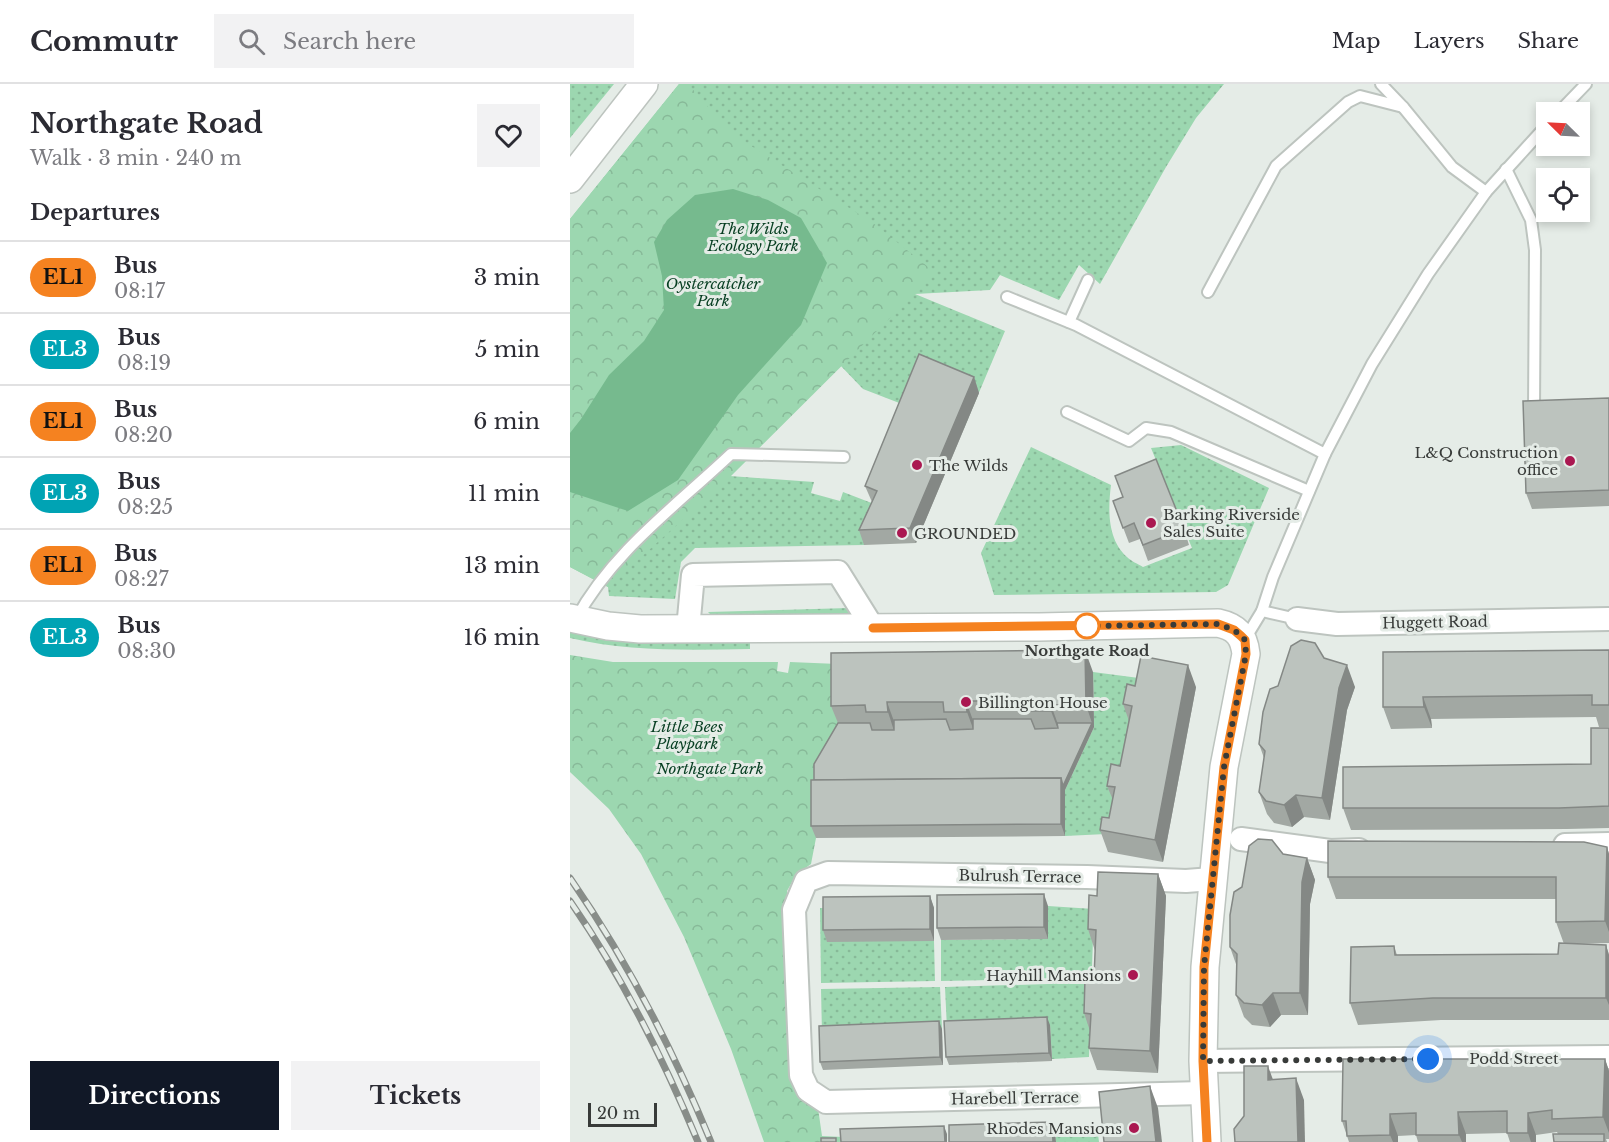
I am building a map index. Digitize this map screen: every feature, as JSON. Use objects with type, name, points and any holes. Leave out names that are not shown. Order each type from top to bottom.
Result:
[{"type":"street","points":[[570,177],[644,84]]},
{"type":"street","points":[[688,629],[693,575],[838,572],[873,628]]},
{"type":"street","points":[[573,619],[640,629],[1218,624],[1234,630],[1245,640],[1244,673],[1224,767],[1222,802],[1199,880],[1204,967],[1203,1061],[1192,1093],[1208,1142]]},
{"type":"street","name":"Huggett Road","points":[[1297,619],[1337,624],[1609,619]]},
{"type":"street","points":[[1241,839],[1330,850],[1377,849]]},
{"type":"street","points":[[1539,846],[1609,844]]},
{"type":"street","name":"Bulrush Terrace","points":[[826,1102],[808,1090],[801,1075],[794,910],[806,881],[828,873],[1199,880]]},
{"type":"street","name":"Podd Street","points":[[1203,1061],[1609,1057]]},
{"type":"street","name":"Harebell Terrace","points":[[826,1102],[1192,1093]]},
{"type":"lane","points":[[1381,84],[1452,167],[1486,192]]},
{"type":"lane","points":[[1569,102],[1586,84]]},
{"type":"lane","points":[[1208,292],[1276,166],[1348,102],[1360,96],[1403,107]]},
{"type":"lane","points":[[1245,640],[1262,611],[1273,577],[1325,454],[1379,354],[1428,274],[1486,192],[1536,137]]},
{"type":"lane","points":[[1506,169],[1531,220],[1534,242],[1534,411]]},
{"type":"lane","points":[[1069,322],[1088,280]]},
{"type":"lane","points":[[1007,297],[1069,322],[1325,454]]},
{"type":"lane","points":[[1067,412],[1129,441],[1146,428],[1171,432],[1309,490]]},
{"type":"lane","points":[[573,619],[615,562],[731,454],[844,457]]},
{"type":"lane","name":"Huggett Road","points":[[1262,611],[1297,619]]},
{"type":"green space","points":[[570,84],[614,84],[570,138]]},
{"type":"green space","name":"The Wilds Ecology Park","points":[[679,84],[1224,84],[1196,118],[1100,284],[1079,265],[1059,300],[1000,275],[990,290],[915,294],[1005,331],[964,428],[863,389],[840,365],[730,476],[814,482],[811,493],[840,501],[843,492],[882,507],[864,545],[695,548],[681,562],[675,599],[609,596],[608,587],[570,567],[570,219]]},
{"type":"green space","name":"Oystercatcher Park","points":[[679,84],[688,84],[731,133],[873,223],[932,270],[914,294],[730,477],[608,587],[570,567],[570,219]]},
{"type":"green space","points":[[1181,445],[1269,488],[1228,585],[1216,592],[994,595],[981,553],[1031,447],[1111,485],[1109,514],[1112,533],[1120,550],[1143,567],[1192,548],[1151,448]]},
{"type":"green space","points":[[849,608],[855,616],[713,617],[708,612]]},
{"type":"green space","points":[[570,629],[750,641],[750,649],[660,649],[615,646],[570,638]]},
{"type":"green space","name":"Northgate Park","points":[[570,655],[613,662],[778,662],[777,671],[788,673],[790,662],[838,664],[839,727],[815,792],[816,838],[811,864],[796,875],[787,891],[792,1072],[796,1092],[818,1108],[822,1136],[843,1137],[843,1142],[764,1142],[731,1049],[684,937],[641,854],[609,809],[570,772]]},
{"type":"green space","points":[[1093,672],[1139,678],[1106,834],[1065,836],[1065,790],[1094,727]]},
{"type":"green space","points":[[1048,906],[1094,909],[1089,1057],[1052,1059],[1050,1025],[947,1029],[945,987],[1048,984],[1049,979],[941,981],[941,940],[1048,939]]},
{"type":"green space","points":[[820,908],[827,908],[934,941],[935,981],[821,983]]},
{"type":"green space","points":[[940,987],[942,1029],[822,1034],[821,989]]},
{"type":"green space","points":[[1097,1125],[1099,1142],[1056,1142],[1055,1130]]},
{"type":"shaded area","points":[[733,189],[768,200],[801,218],[827,263],[801,325],[738,395],[678,480],[628,511],[570,492],[570,433],[609,375],[644,341],[664,310],[662,276],[654,242],[667,220],[695,195]]},
{"type":"building","name":"The Wilds","points":[[919,354],[974,377],[910,528],[859,530],[877,491],[865,486]]},
{"type":"building","name":"L&Q Construction office","points":[[1609,398],[1609,490],[1526,493],[1523,401]]},
{"type":"building","name":"Barking Riverside Sales Suite","points":[[1156,459],[1184,529],[1143,545],[1134,523],[1123,528],[1113,501],[1123,497],[1115,476]]},
{"type":"building","points":[[1301,640],[1315,643],[1324,658],[1347,665],[1339,688],[1322,798],[1296,795],[1284,805],[1266,801],[1259,792],[1265,751],[1259,744],[1263,712],[1270,689],[1278,686],[1291,646]]},
{"type":"building","points":[[1085,650],[1086,705],[1051,705],[1051,711],[1028,711],[1028,701],[966,701],[967,712],[944,712],[943,702],[887,702],[888,712],[866,712],[865,705],[831,706],[831,653]]},
{"type":"building","points":[[1609,650],[1609,705],[1592,705],[1592,695],[1423,697],[1424,707],[1383,707],[1383,652]]},
{"type":"building","points":[[1141,656],[1188,665],[1155,840],[1100,830],[1102,817],[1109,818],[1115,787],[1107,786],[1111,764],[1120,766],[1132,706],[1123,704],[1127,684],[1135,686]]},
{"type":"building","points":[[946,719],[950,730],[973,729],[973,719],[1031,719],[1035,729],[1058,728],[1057,723],[1092,723],[1063,786],[1061,778],[814,780],[814,764],[838,723],[870,723],[872,730],[894,730],[894,720]]},
{"type":"building","points":[[1591,728],[1609,728],[1609,806],[1343,808],[1343,767],[1591,764]]},
{"type":"building","points":[[1061,778],[1061,824],[811,826],[811,780]]},
{"type":"building","points":[[1258,839],[1272,840],[1283,854],[1307,858],[1302,882],[1300,993],[1273,993],[1262,1005],[1244,1003],[1236,995],[1237,954],[1230,947],[1230,915],[1234,892],[1242,887],[1249,846]]},
{"type":"building","points":[[1328,841],[1584,842],[1607,847],[1605,921],[1556,922],[1556,877],[1328,877]]},
{"type":"building","name":"Hayhill Mansions","points":[[1098,872],[1158,874],[1150,1051],[1089,1048],[1091,1014],[1084,1013],[1085,978],[1094,978],[1096,930],[1088,929],[1089,895],[1097,896]]},
{"type":"building","points":[[1044,894],[1044,927],[937,928],[937,895]]},
{"type":"building","points":[[930,896],[930,929],[823,930],[823,897]]},
{"type":"building","points":[[1559,943],[1606,945],[1606,998],[1433,998],[1350,1003],[1351,947],[1394,946],[1395,955],[1558,954]]},
{"type":"building","points":[[1047,1017],[1049,1053],[946,1057],[944,1021]]},
{"type":"building","points":[[939,1021],[940,1057],[820,1062],[819,1026]]},
{"type":"building","points":[[1343,1059],[1605,1059],[1603,1117],[1552,1119],[1552,1110],[1528,1113],[1528,1133],[1507,1133],[1507,1111],[1458,1112],[1459,1135],[1416,1135],[1416,1113],[1390,1114],[1390,1135],[1347,1136],[1346,1121],[1342,1121]]},
{"type":"building","points":[[1244,1066],[1268,1066],[1268,1080],[1296,1078],[1298,1142],[1235,1142],[1234,1129],[1244,1116]]},
{"type":"building","points":[[1150,1086],[1156,1142],[1104,1142],[1099,1092]]},
{"type":"building","points":[[1052,1122],[1053,1142],[949,1142],[949,1125]]},
{"type":"building","points":[[944,1126],[945,1142],[841,1142],[840,1129]]},
{"type":"building","points":[[1553,1134],[1604,1134],[1604,1142],[1554,1142]]},
{"type":"building","points":[[821,1138],[836,1138],[836,1142],[821,1142]]},
{"type":"railway","points":[[570,878],[611,941],[648,1006],[711,1142]]},
{"type":"railway","points":[[570,901],[607,958],[640,1018],[671,1079],[698,1142]]},
{"type":"bus line","name":"EL1","points":[[873,628],[1218,624],[1234,630],[1245,640],[1244,673],[1224,767],[1204,967],[1203,1093],[1207,1142]]},
{"type":"place","name":"L&Q Construction office","points":[[1570,461]]},
{"type":"place","name":"The Wilds","points":[[917,465]]},
{"type":"place","name":"Barking Riverside Sales Suite","points":[[1151,523]]},
{"type":"place","name":"GROUNDED","points":[[902,533]]},
{"type":"place","name":"Northgate Road","points":[[1087,626]]},
{"type":"place","name":"Billington House","points":[[966,702]]},
{"type":"place","name":"Hayhill Mansions","points":[[1133,975]]},
{"type":"place","name":"Rhodes Mansions","points":[[1134,1128]]},
{"type":"route","points":[[1087,626],[1218,624],[1234,630],[1245,640],[1244,673],[1224,767],[1212,879],[1204,967],[1203,1061],[1428,1059]]},
{"type":"park label","name":"Little Bees Playpark","points":[[687,734]]}]
